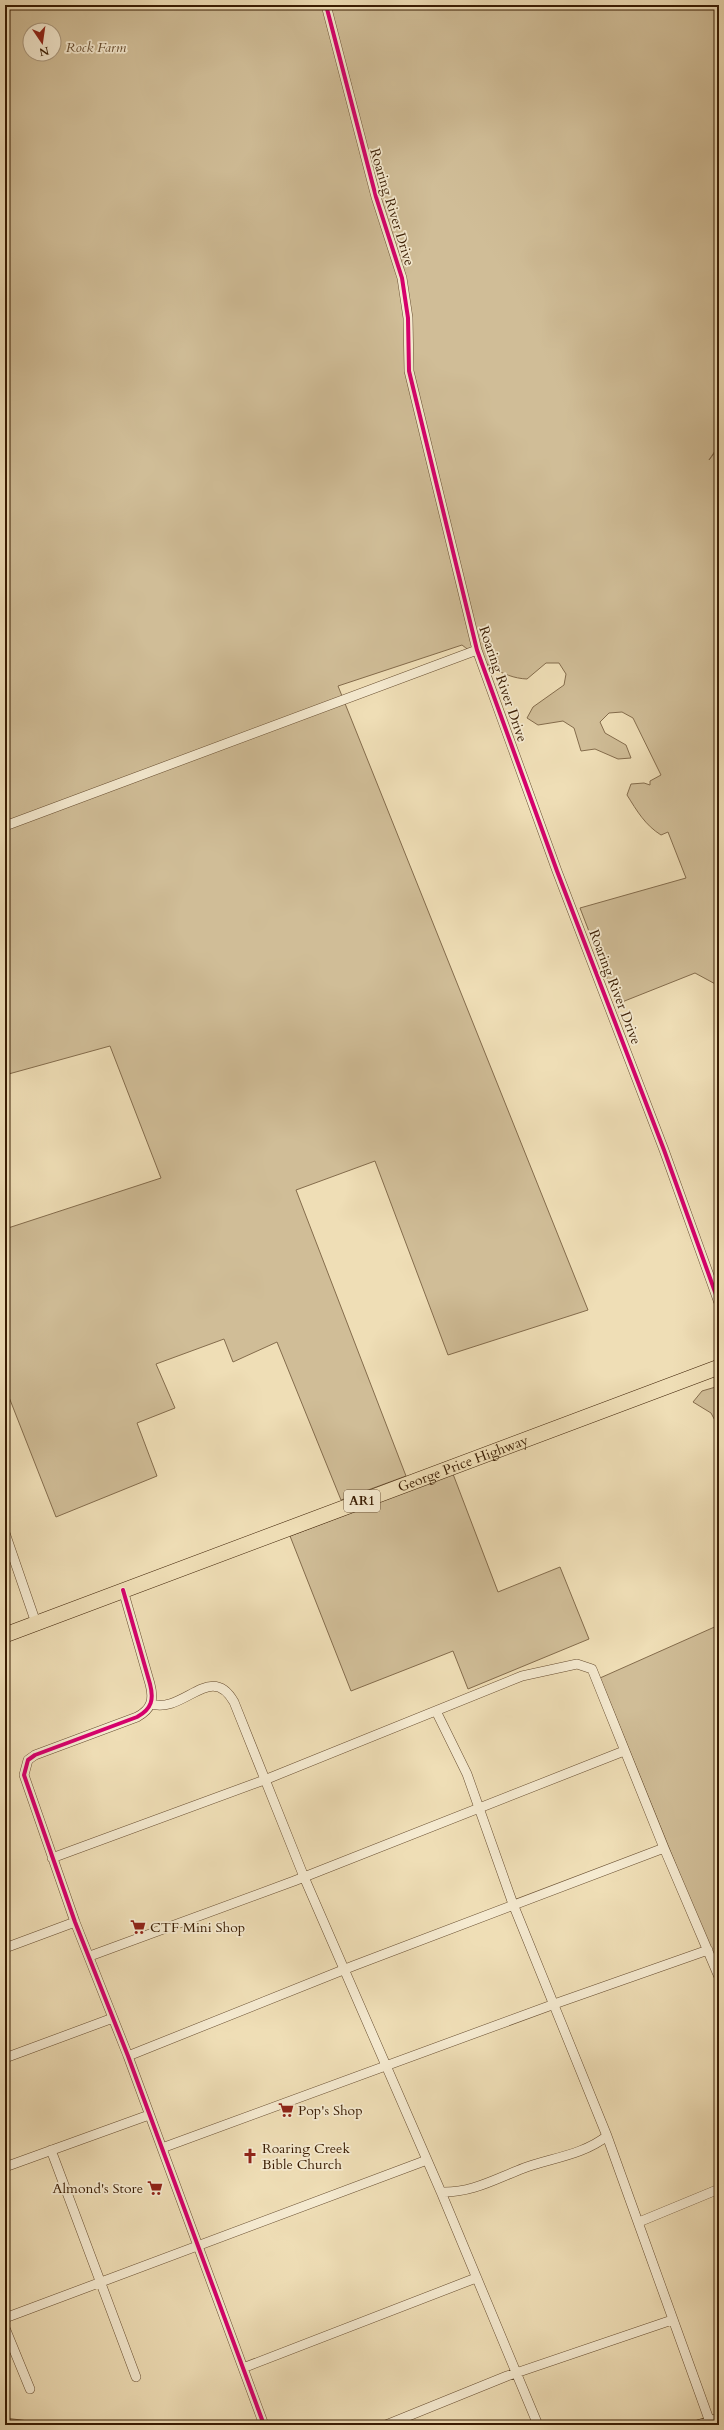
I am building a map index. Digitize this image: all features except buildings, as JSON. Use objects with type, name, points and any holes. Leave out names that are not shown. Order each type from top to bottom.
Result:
[{"type":"highway","name":"George Price Highway","points":[[5,1635],[719,1368]]},
{"type":"street","name":"Roaring River Drive","points":[[326,5],[376,197],[402,278],[408,318],[409,371],[477,650],[555,864],[664,1150],[719,1303]]},
{"type":"street","points":[[5,826],[477,650]]},
{"type":"street","points":[[5,1533],[36,1623]]},
{"type":"street","points":[[123,1590],[150,1684],[151,1704],[144,1713],[137,1717],[44,1751],[28,1760],[24,1767],[26,1785],[75,1922],[90,1956],[128,2056],[264,2425]]},
{"type":"street","points":[[52,1858],[267,1779],[522,1676],[577,1664],[592,1669],[664,1848],[719,1977]]},
{"type":"street","points":[[151,1704],[163,1706],[171,1704],[208,1686],[215,1685],[226,1689],[234,1702],[267,1779],[304,1877],[441,2192],[538,2425]]},
{"type":"street","points":[[436,1711],[467,1774],[513,1904],[552,2005],[607,2136],[710,2423]]},
{"type":"street","points":[[90,1956],[304,1877],[624,1750]]},
{"type":"street","points":[[128,2056],[345,1969],[664,1848]]},
{"type":"street","points":[[5,1948],[75,1922]]},
{"type":"street","points":[[162,2148],[552,2005],[708,1950]]},
{"type":"street","points":[[5,2058],[113,2018]]},
{"type":"street","points":[[5,2167],[149,2115]]},
{"type":"street","points":[[441,2192],[453,2192],[479,2188],[525,2168],[550,2162],[598,2144],[607,2136]]},
{"type":"street","points":[[52,2150],[136,2377]]},
{"type":"street","points":[[5,2318],[102,2283],[427,2160]]},
{"type":"street","points":[[639,2222],[719,2189]]},
{"type":"street","points":[[243,2368],[476,2278]]},
{"type":"street","points":[[386,2425],[516,2373],[672,2320]]},
{"type":"street","points":[[5,2328],[30,2389]]},
{"type":"street","points":[[697,2425],[710,2423],[719,2418]]},
{"type":"green space","name":"Rock Farm","points":[[5,5],[719,5],[719,445],[709,460],[719,447],[719,986],[695,973],[617,1004],[580,908],[686,878],[668,832],[661,835],[650,827],[634,807],[627,795],[631,784],[644,783],[650,785],[650,781],[661,775],[633,718],[622,712],[609,713],[600,722],[605,733],[626,745],[631,758],[618,759],[595,749],[581,751],[574,728],[563,721],[538,725],[527,718],[533,707],[564,685],[566,674],[559,663],[546,663],[527,679],[518,678],[500,672],[462,645],[338,686],[588,1310],[448,1355],[375,1161],[296,1190],[406,1476],[341,1500],[277,1342],[233,1362],[224,1339],[156,1364],[175,1408],[137,1423],[157,1476],[56,1517],[5,1387],[5,1229],[161,1178],[110,1046],[5,1075]]},
{"type":"green space","points":[[719,1386],[719,1428],[711,1413],[693,1402],[702,1391]]},
{"type":"green space","points":[[453,1474],[498,1592],[560,1567],[589,1639],[468,1689],[453,1651],[351,1691],[290,1536]]},
{"type":"green space","points":[[719,1625],[719,1971],[600,1678]]},
{"type":"green space","points":[[5,2418],[60,2425],[5,2425]]},
{"type":"cycle path","points":[[326,5],[376,197],[402,278],[408,318],[409,371],[477,650],[557,871],[664,1150],[719,1303]]},
{"type":"cycle path","points":[[123,1590],[150,1684],[152,1699],[149,1707],[137,1717],[35,1755],[28,1760],[24,1775],[75,1922],[128,2056],[264,2425]]},
{"type":"place","name":"CTF Mini Shop","points":[[138,1927]]},
{"type":"place","name":"Pop's Shop","points":[[286,2110]]},
{"type":"place","name":"Roaring Creek Bible Church","points":[[250,2156]]},
{"type":"place","name":"Almond's Store","points":[[155,2188]]}]
